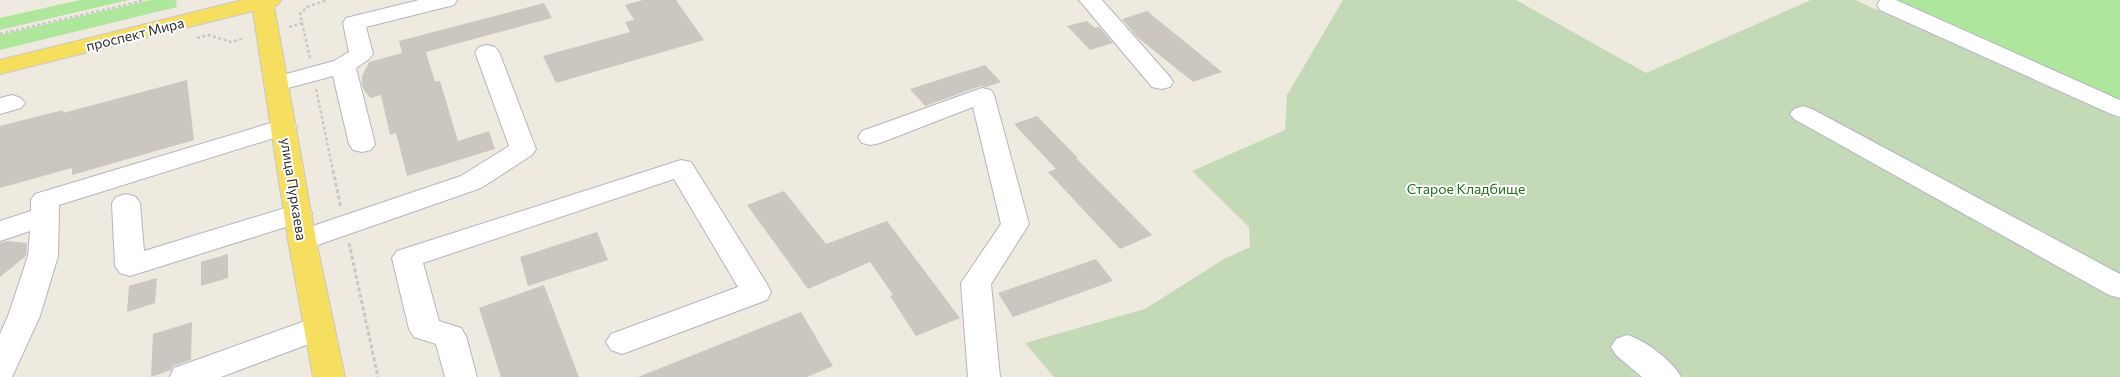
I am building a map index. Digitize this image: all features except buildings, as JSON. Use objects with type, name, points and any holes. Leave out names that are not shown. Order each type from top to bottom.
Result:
[{"type":"main road","name":"проспект Мира","points":[[0,67],[265,1]]},
{"type":"main road","name":"улица Пуркаева","points":[[265,1],[300,226],[329,377]]},
{"type":"lane","points":[[277,84],[343,66],[361,54],[354,23],[446,0]]},
{"type":"lane","points":[[1090,0],[1161,82]]},
{"type":"lane","points":[[1888,5],[2120,108]]},
{"type":"lane","points":[[126,203],[130,266],[300,226],[345,226],[471,182],[523,149],[486,52]]},
{"type":"lane","points":[[343,66],[362,144]]},
{"type":"lane","points":[[871,137],[982,95],[1015,224],[976,283],[984,377]]},
{"type":"lane","points":[[1802,114],[2120,287]]},
{"type":"lane","points":[[0,231],[45,208],[71,190],[284,127]]},
{"type":"lane","points":[[461,377],[450,336],[425,329],[407,258],[680,168],[756,292],[622,342]]},
{"type":"lane","points":[[0,210],[45,208]]},
{"type":"lane","points":[[0,370],[12,319],[43,256],[45,208]]},
{"type":"lane","points":[[186,377],[319,328]]},
{"type":"lane","points":[[1627,346],[1665,377]]},
{"type":"path","points":[[0,33],[138,0]]},
{"type":"path","points":[[0,33],[145,0]]},
{"type":"path","points":[[327,0],[307,7],[300,14],[378,377]]},
{"type":"path","points":[[289,27],[303,23]]},
{"type":"path","points":[[190,36],[197,38],[209,35],[230,42],[245,38]]},
{"type":"green space","points":[[80,0],[129,0],[0,30],[0,18]]},
{"type":"green space","points":[[151,0],[176,0],[177,7],[0,50],[0,35]]},
{"type":"green space","name":"Старое Кладбище","points":[[1343,0],[1516,0],[1646,73],[1811,0],[1855,0],[2120,119],[2120,377],[1054,377],[1025,343],[1145,309],[1224,259],[1250,247],[1249,227],[1192,171],[1285,130],[1287,95]]},
{"type":"green space","points":[[1892,0],[2120,0],[2120,106]]}]
